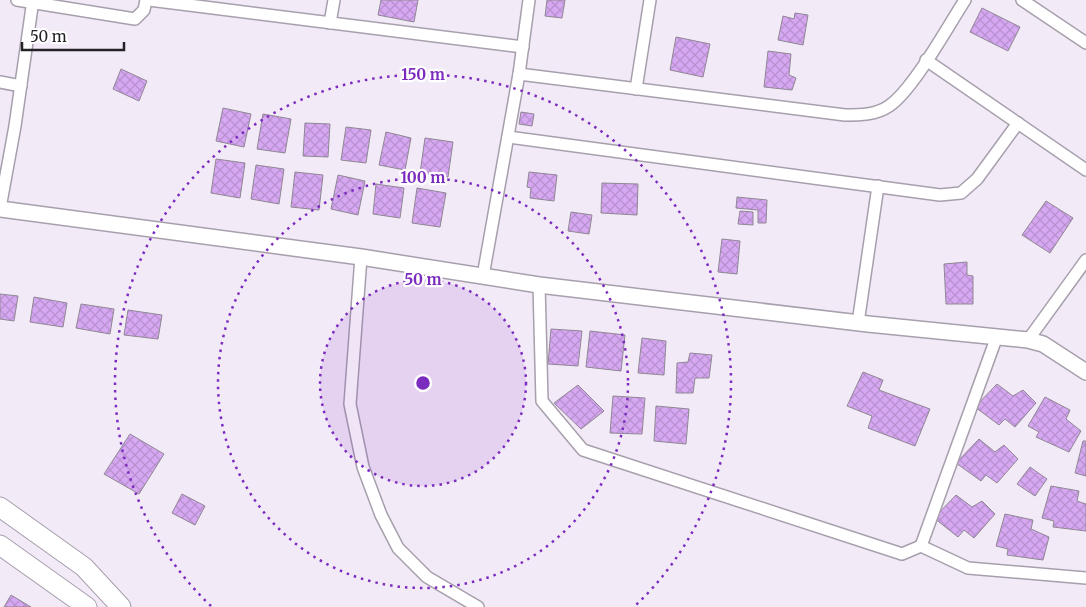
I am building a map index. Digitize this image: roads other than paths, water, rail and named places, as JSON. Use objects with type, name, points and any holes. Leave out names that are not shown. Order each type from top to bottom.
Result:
[{"type":"main road","points":[[0,507],[84,567],[121,607]]},
{"type":"main road","points":[[0,545],[75,604]]},
{"type":"street","points":[[17,0],[33,1],[135,19],[144,10],[148,0],[523,47]]},
{"type":"street","points":[[330,23],[334,0]]},
{"type":"street","points":[[483,276],[519,74],[529,0]]},
{"type":"street","points":[[636,89],[650,0]]},
{"type":"street","points":[[519,74],[845,115],[870,114],[889,106],[909,86],[965,0]]},
{"type":"street","points":[[1022,0],[1086,43]]},
{"type":"street","points":[[33,1],[21,86],[0,208],[362,257],[539,285],[858,323],[1028,340],[1043,344],[1086,372]]},
{"type":"street","points":[[926,60],[1086,170]]},
{"type":"street","points":[[0,82],[21,86]]},
{"type":"street","points":[[508,136],[940,194],[961,192],[977,179],[1018,123]]},
{"type":"street","points":[[858,323],[878,186]]},
{"type":"street","points":[[362,257],[350,404],[362,467],[381,516],[398,548],[427,577],[478,607]]},
{"type":"street","points":[[1028,340],[1086,260]]},
{"type":"street","points":[[539,285],[542,401],[583,450],[902,554],[921,546],[997,336]]},
{"type":"street","points":[[921,546],[968,568],[1086,578]]}]
